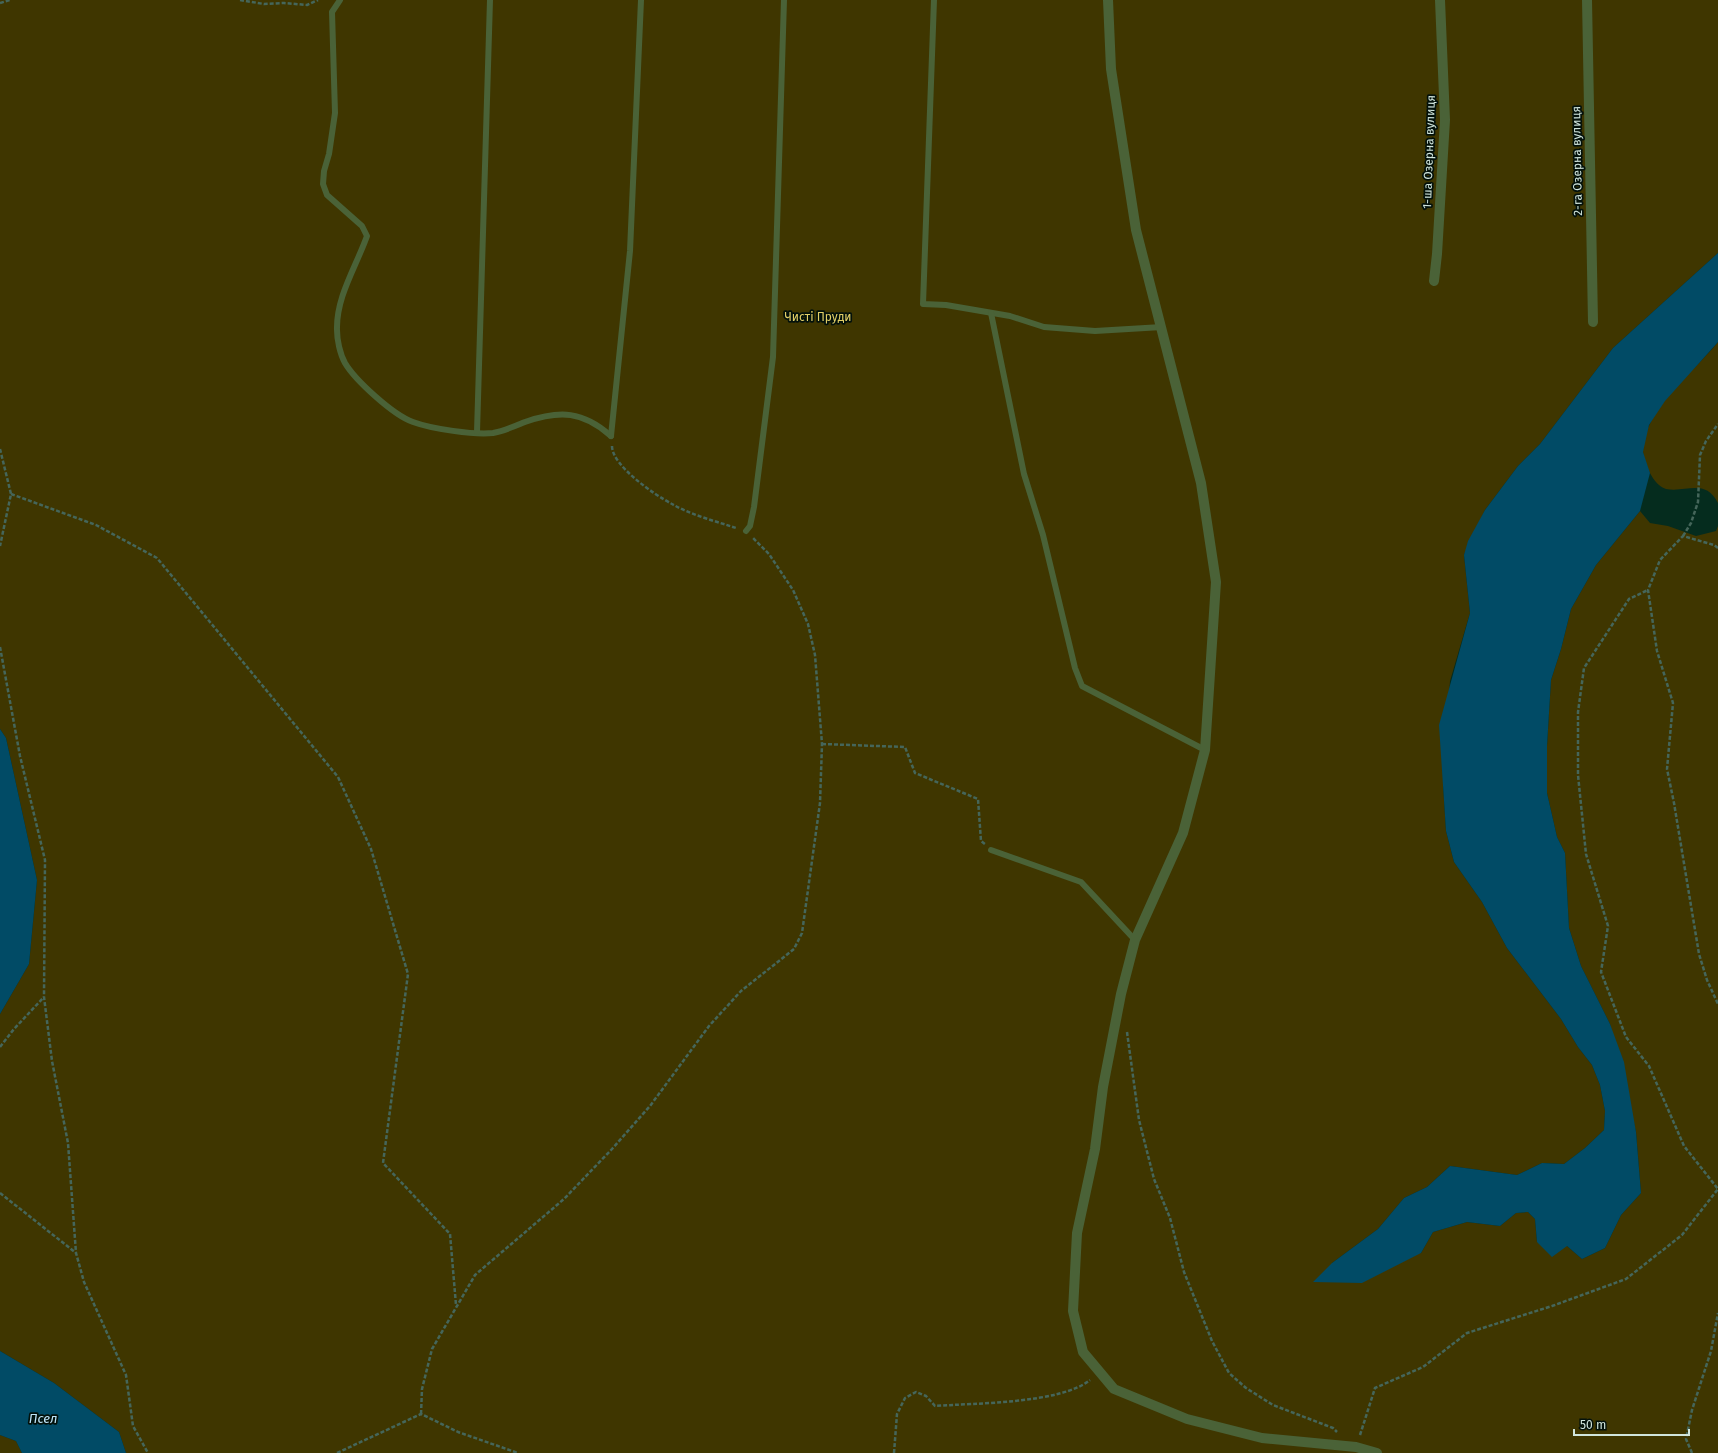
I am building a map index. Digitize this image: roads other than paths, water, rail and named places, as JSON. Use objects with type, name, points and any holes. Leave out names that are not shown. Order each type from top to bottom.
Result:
[{"type":"street","points":[[1108,0],[1111,69],[1136,230],[1201,483],[1216,582],[1204,750],[1183,833],[1135,940],[1121,994],[1103,1086],[1095,1149],[1077,1233],[1073,1310],[1083,1352],[1114,1389],[1187,1419],[1262,1438],[1356,1447],[1377,1453]]},
{"type":"street","name":"1-ша Озерна вулиця","points":[[1434,281],[1445,120],[1440,0]]},
{"type":"street","name":"2-га Озерна вулиця","points":[[1586,0],[1593,322]]},
{"type":"lane","points":[[340,0],[332,12],[335,113],[329,154],[324,171],[324,184],[327,195],[362,226],[366,236],[359,257],[345,286],[337,317],[339,344],[345,363],[360,381],[378,398],[412,422],[440,428],[494,433],[556,413],[576,416],[599,425],[612,436],[630,251],[641,0]]},
{"type":"lane","points":[[477,432],[490,0]]},
{"type":"lane","points":[[746,531],[750,526],[754,507],[773,357],[784,0]]},
{"type":"lane","points":[[934,0],[923,304],[946,305],[1010,316],[1044,327],[1095,331],[1162,327]]},
{"type":"lane","points":[[991,313],[1024,474],[1043,535],[1075,668],[1082,686],[1204,750]]},
{"type":"lane","points":[[991,850],[1081,882],[1135,940]]},
{"type":"water","points":[[1718,253],[1718,342],[1665,401],[1649,425],[1643,452],[1650,473],[1640,511],[1596,565],[1571,609],[1561,649],[1551,680],[1547,746],[1547,793],[1557,837],[1565,853],[1569,928],[1581,966],[1610,1024],[1624,1062],[1636,1132],[1641,1193],[1621,1215],[1605,1248],[1582,1259],[1567,1246],[1552,1257],[1537,1242],[1535,1219],[1528,1212],[1516,1213],[1500,1226],[1467,1222],[1433,1232],[1421,1253],[1362,1283],[1313,1282],[1332,1263],[1378,1229],[1404,1198],[1427,1187],[1450,1166],[1517,1175],[1542,1163],[1564,1164],[1585,1148],[1604,1130],[1605,1111],[1600,1085],[1592,1065],[1578,1047],[1561,1019],[1507,948],[1482,902],[1454,862],[1446,831],[1439,725],[1470,613],[1464,555],[1468,541],[1485,510],[1518,466],[1540,444],[1613,348]]},
{"type":"water","points":[[0,729],[6,738],[37,880],[29,964],[0,1014]]},
{"type":"water","name":"Псел","points":[[0,1351],[54,1383],[119,1432],[126,1453],[22,1453],[16,1441],[0,1435]]},
{"type":"park label","name":"Чисті Пруди","points":[[818,317]]}]
